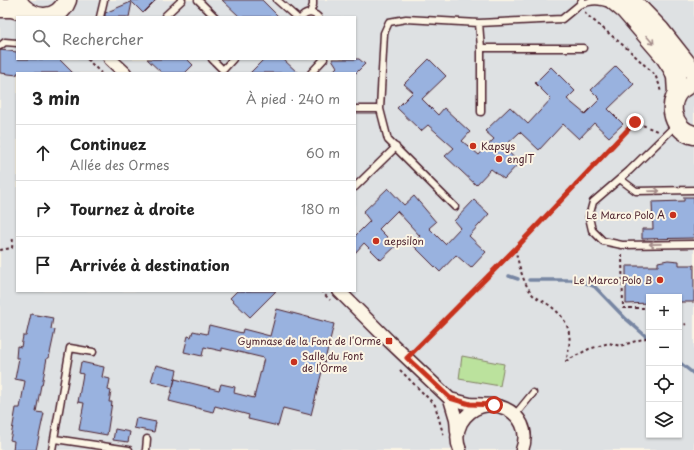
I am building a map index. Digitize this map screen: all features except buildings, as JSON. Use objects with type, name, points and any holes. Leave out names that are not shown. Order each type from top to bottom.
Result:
[{"type":"main road","points":[[623,3],[665,36],[694,73]]},
{"type":"main road","points":[[623,3],[663,54],[674,73],[677,93]]},
{"type":"main road","points":[[0,8],[22,6],[34,16]]},
{"type":"main road","points":[[48,16],[65,9]]},
{"type":"main road","points":[[694,83],[683,88],[677,93],[672,105],[672,112],[677,124],[684,130],[694,135]]},
{"type":"street","points":[[111,60],[124,72]]},
{"type":"street","points":[[340,292],[450,398],[470,404],[502,406],[515,415],[521,424],[524,434],[524,445],[522,450]]},
{"type":"street","points":[[450,398],[456,418],[454,443]]},
{"type":"street","points":[[454,443],[459,427],[473,410],[483,406],[494,405]]},
{"type":"lane","points":[[100,16],[104,0]]},
{"type":"lane","points":[[167,16],[182,0]]},
{"type":"lane","points":[[198,0],[214,16]]},
{"type":"lane","points":[[277,0],[295,16]]},
{"type":"lane","points":[[310,13],[313,6],[313,0]]},
{"type":"lane","points":[[455,207],[388,140],[380,109],[384,33],[389,22],[406,19],[479,23],[562,20],[581,4],[594,0],[623,3]]},
{"type":"lane","points":[[303,16],[310,13],[316,16]]},
{"type":"lane","points":[[479,23],[481,48],[481,112]]},
{"type":"lane","points":[[0,46],[5,42],[16,43]]},
{"type":"lane","points":[[481,48],[583,48]]},
{"type":"lane","points":[[213,60],[223,70],[232,60]]},
{"type":"lane","points":[[312,72],[323,60]]},
{"type":"lane","points":[[356,109],[380,109]]},
{"type":"lane","points":[[677,124],[620,179],[593,202],[588,217],[592,230],[603,241],[622,245],[694,244]]},
{"type":"lane","points":[[356,186],[396,147]]},
{"type":"lane","points":[[620,179],[636,191],[694,190]]},
{"type":"lane","points":[[52,450],[70,348],[93,352]]},
{"type":"lane","points":[[515,415],[534,393]]},
{"type":"lane","points":[[55,439],[129,450]]},
{"type":"lane","points":[[146,450],[147,439]]},
{"type":"path","points":[[581,4],[587,15],[655,75],[659,84],[660,98]]},
{"type":"path","points":[[88,60],[100,72]]},
{"type":"path","points":[[407,358],[515,249],[635,122],[658,131]]},
{"type":"path","points":[[0,250],[12,248],[13,238]]},
{"type":"path","points":[[622,245],[623,308],[646,308]]},
{"type":"path","points":[[515,249],[525,284],[534,296],[561,315],[570,329],[570,347],[566,360],[589,349],[609,343],[620,346],[646,339]]},
{"type":"path","points":[[322,292],[330,301]]},
{"type":"path","points":[[682,325],[686,324]]},
{"type":"path","points":[[398,368],[434,405],[454,443]]},
{"type":"shaded area","points":[[0,0],[694,0],[694,450],[0,450]]},
{"type":"green space","points":[[462,356],[504,364],[500,386],[459,379]]},
{"type":"waterway","points":[[509,276],[518,279]]},
{"type":"waterway","points":[[529,280],[579,280],[595,287],[625,318],[646,336]]},
{"type":"waterway","points":[[682,364],[694,374]]},
{"type":"place","name":"Kapsys","points":[[473,146]]},
{"type":"place","name":"engIT","points":[[499,159]]},
{"type":"place","name":"Le Marco Polo A","points":[[673,215]]},
{"type":"place","name":"aepsilon","points":[[376,241]]},
{"type":"place","name":"Le Marco Polo B","points":[[660,280]]},
{"type":"place","name":"Gymnase de la Font de l'Orme","points":[[389,341]]},
{"type":"place","name":"Salle du Font de l’Orme","points":[[294,362]]},
{"type":"route","points":[[494,405],[470,404],[450,398],[407,358],[515,249],[635,122]]}]
